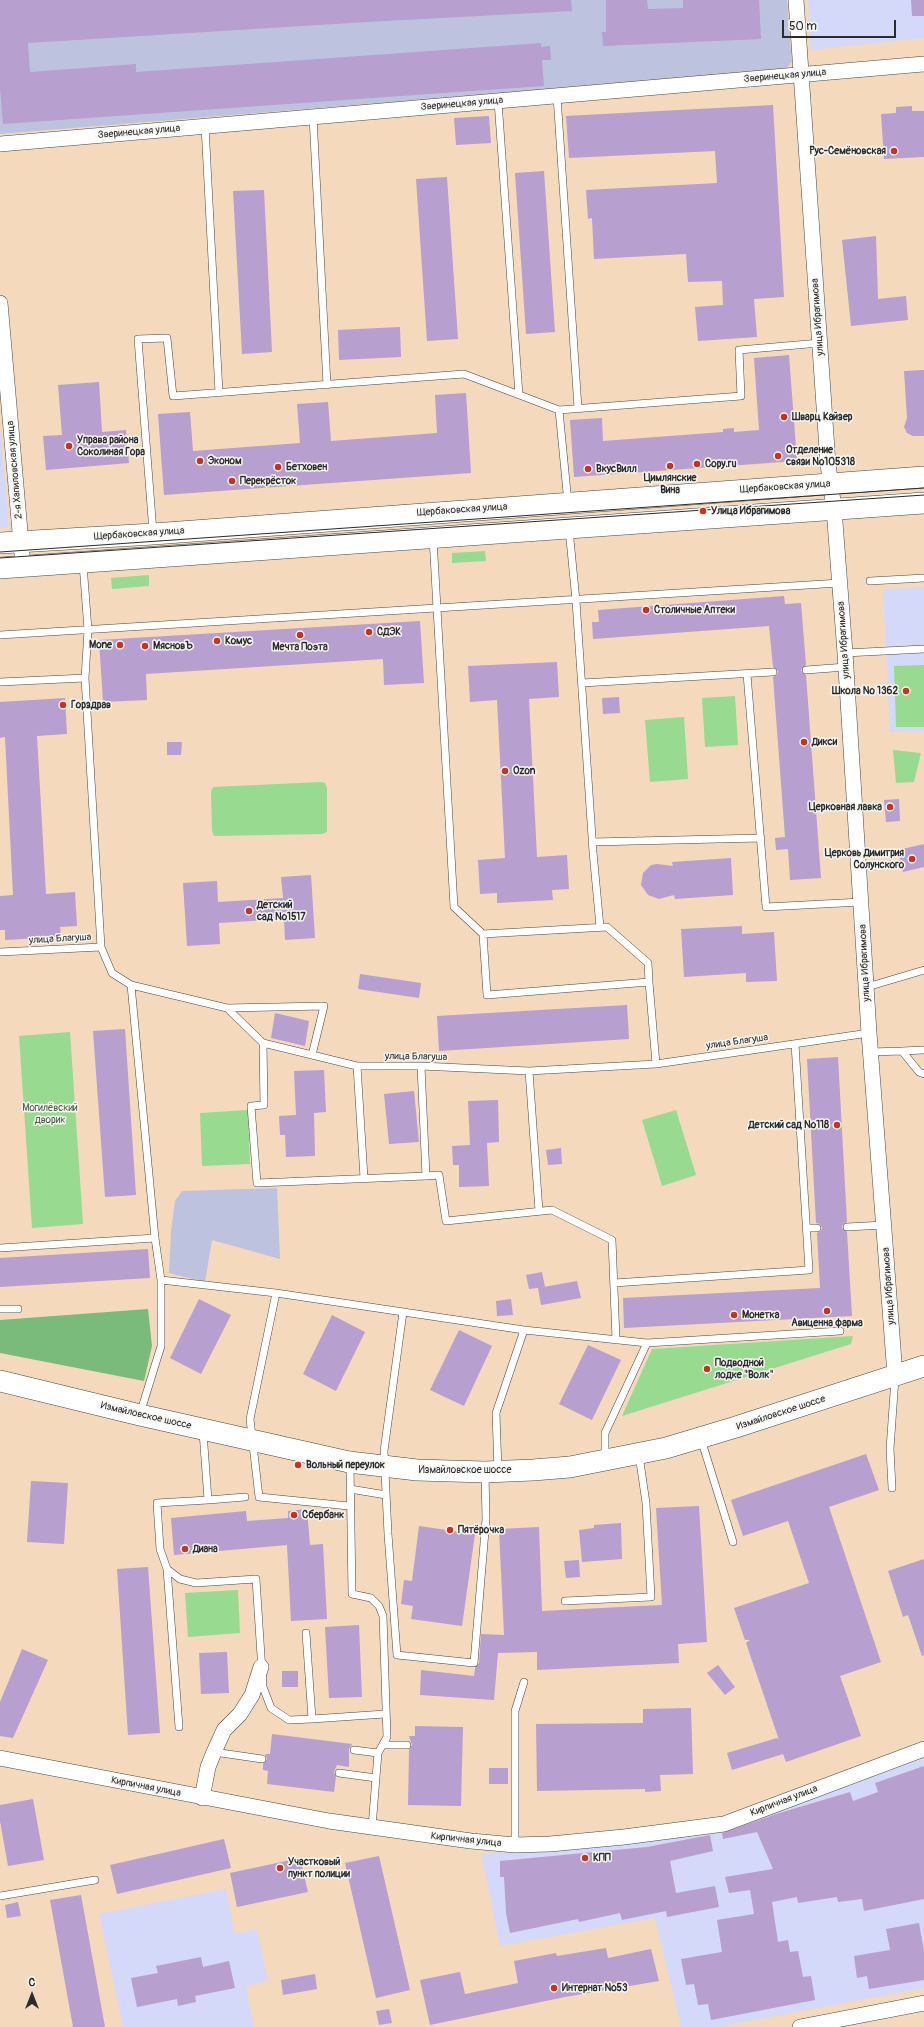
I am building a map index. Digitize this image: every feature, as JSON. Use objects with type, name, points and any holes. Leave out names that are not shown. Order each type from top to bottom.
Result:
[{"type":"main road","name":"Щербаковская улица","points":[[0,543],[153,534],[924,477]]},
{"type":"main road","points":[[0,568],[924,503]]},
{"type":"main road","name":"Измайловское шоссе","points":[[0,1381],[140,1415],[350,1462],[417,1470],[492,1472],[570,1467],[639,1454],[700,1438],[924,1366]]},
{"type":"street","name":"улица Ибрагимова","points":[[796,0],[830,484],[834,509],[846,660],[869,1033],[895,1375]]},
{"type":"street","name":"Зверинецкая улица","points":[[0,144],[924,64]]},
{"type":"street","name":"2-я Хапиловская улица","points":[[0,303],[23,566]]},
{"type":"street","points":[[202,1798],[208,1767],[214,1752],[224,1730],[240,1714],[252,1695],[261,1667]]},
{"type":"street","name":"Кирпичная улица","points":[[0,1758],[202,1798],[372,1828],[471,1841],[515,1845],[550,1844],[624,1837],[724,1824],[924,1748]]},
{"type":"street","points":[[800,2027],[924,2004]]},
{"type":"lane","points":[[557,96],[578,408]]},
{"type":"lane","points":[[498,101],[519,395]]},
{"type":"lane","points":[[313,117],[327,385]]},
{"type":"lane","points":[[205,126],[219,393]]},
{"type":"lane","points":[[153,534],[138,339],[167,338],[173,396],[464,374],[559,410],[741,396],[739,350],[820,343]]},
{"type":"lane","points":[[559,410],[568,503]]},
{"type":"lane","points":[[569,528],[576,601],[592,842],[600,927]]},
{"type":"lane","points":[[433,537],[439,608],[454,907],[483,934],[487,995],[649,982]]},
{"type":"lane","points":[[83,562],[88,630],[85,678],[102,947]]},
{"type":"lane","points":[[870,581],[924,578]]},
{"type":"lane","points":[[0,635],[576,601],[840,583]]},
{"type":"lane","points":[[806,670],[846,660],[924,649]]},
{"type":"lane","points":[[582,683],[773,672]]},
{"type":"lane","points":[[747,674],[766,907],[862,902]]},
{"type":"lane","points":[[0,682],[85,678]]},
{"type":"lane","points":[[592,842],[761,838]]},
{"type":"lane","points":[[483,934],[607,927],[648,963],[656,1064]]},
{"type":"lane","name":"улица Благуша","points":[[0,952],[102,947],[112,973],[131,985],[227,1008],[324,1006],[312,1055]]},
{"type":"lane","points":[[867,987],[924,970]]},
{"type":"lane","points":[[131,985],[155,1238],[161,1280],[161,1346],[140,1415]]},
{"type":"lane","points":[[227,1008],[263,1043],[264,1105],[251,1106],[257,1183],[439,1175],[446,1221],[552,1210],[612,1240],[616,1339]]},
{"type":"lane","name":"улица Благуша","points":[[263,1043],[357,1066],[421,1066],[529,1071],[656,1064],[869,1033]]},
{"type":"lane","points":[[614,1283],[809,1270],[795,1044]]},
{"type":"lane","points":[[871,1052],[924,1050]]},
{"type":"lane","points":[[902,1051],[919,1072],[924,1074]]},
{"type":"lane","points":[[357,1066],[364,1178]]},
{"type":"lane","points":[[421,1066],[426,1176]]},
{"type":"lane","points":[[529,1071],[539,1211]]},
{"type":"lane","points":[[847,1227],[884,1225]]},
{"type":"lane","points":[[807,1228],[817,1228]]},
{"type":"lane","points":[[0,1248],[155,1238]]},
{"type":"lane","points":[[161,1280],[276,1293],[524,1330],[647,1343],[840,1331]]},
{"type":"lane","points":[[276,1293],[250,1419],[258,1497],[349,1506]]},
{"type":"lane","points":[[0,1308],[18,1308]]},
{"type":"lane","points":[[403,1312],[384,1451],[398,1655],[474,1663],[496,1413],[524,1330]]},
{"type":"lane","points":[[605,1461],[605,1433],[647,1343]]},
{"type":"lane","points":[[892,1488],[890,1449],[895,1375]]},
{"type":"lane","points":[[203,1429],[208,1500]]},
{"type":"lane","points":[[700,1438],[733,1542]]},
{"type":"lane","points":[[565,1601],[650,1597],[646,1503],[639,1454]]},
{"type":"lane","points":[[350,1462],[349,1506],[352,1594],[371,1598],[379,1606],[384,1616],[385,1714],[387,1737],[378,1753],[372,1828]]},
{"type":"lane","points":[[350,1489],[386,1495]]},
{"type":"lane","points":[[179,1727],[167,1569],[160,1550],[157,1503],[245,1497]]},
{"type":"lane","points":[[167,1569],[180,1579],[196,1583],[256,1579],[263,1687],[271,1708],[289,1720],[385,1714]]},
{"type":"lane","points":[[306,1633],[312,1719]]},
{"type":"lane","points":[[515,1845],[515,1711],[524,1682]]},
{"type":"lane","points":[[383,1745],[407,1745]]},
{"type":"lane","points":[[354,1750],[378,1753]]},
{"type":"lane","points":[[214,1752],[262,1759]]},
{"type":"lane","points":[[339,1773],[376,1778]]},
{"type":"lane","points":[[0,1896],[95,1880]]},
{"type":"shaded area","points":[[0,0],[787,0],[792,62],[785,70],[0,134]]},
{"type":"shaded area","points":[[808,0],[924,0],[924,38],[811,50]]},
{"type":"shaded area","points":[[0,428],[9,527],[0,528]]},
{"type":"shaded area","name":"Школа № 1362","points":[[924,587],[924,731],[890,732],[883,589]]},
{"type":"shaded area","points":[[277,1188],[280,1259],[212,1240],[205,1282],[169,1273],[171,1231],[175,1201],[182,1191]]},
{"type":"shaded area","points":[[924,1755],[924,1988],[717,2027],[681,2027],[655,1918],[500,1946],[481,1853],[561,1851],[725,1825]]},
{"type":"shaded area","points":[[226,1889],[235,1934],[257,1929],[268,1981],[246,1986],[254,2027],[123,2027],[99,1914]]},
{"type":"green space","points":[[485,551],[486,561],[452,563],[452,553]]},
{"type":"green space","points":[[149,575],[149,586],[112,589],[111,578]]},
{"type":"green space","points":[[924,665],[924,727],[896,727],[894,666]]},
{"type":"green space","points":[[735,696],[738,745],[705,747],[702,698]]},
{"type":"green space","points":[[684,717],[688,779],[650,782],[645,720]]},
{"type":"green space","points":[[893,750],[921,753],[914,782],[896,783]]},
{"type":"green space","points":[[325,783],[327,788],[327,832],[322,834],[214,836],[212,831],[211,792],[213,787]]},
{"type":"green space","name":"Могилёвский дворик","points":[[70,1032],[83,1224],[32,1228],[19,1036]]},
{"type":"green space","points":[[248,1110],[250,1164],[202,1166],[200,1113]]},
{"type":"green space","points":[[676,1110],[696,1175],[662,1186],[642,1120]]},
{"type":"green space","points":[[148,1309],[152,1346],[144,1381],[0,1353],[0,1320]]},
{"type":"green space","points":[[853,1336],[851,1344],[622,1416],[652,1349]]},
{"type":"green space","points":[[238,1590],[240,1633],[188,1637],[185,1593]]},
{"type":"building","points":[[0,0],[571,0],[572,11],[28,43],[30,72],[136,64],[136,72],[541,43],[541,47],[550,46],[551,60],[542,60],[544,86],[3,124],[0,89]]},
{"type":"building","points":[[606,0],[647,0],[648,9],[683,8],[683,0],[759,0],[761,39],[603,46],[602,32],[606,32]]},
{"type":"building","points":[[911,0],[924,0],[924,16],[912,16]]},
{"type":"building","points":[[773,105],[784,297],[754,299],[757,337],[698,341],[695,307],[723,305],[722,281],[688,282],[686,254],[594,259],[592,218],[588,219],[586,190],[717,183],[715,151],[569,158],[566,116]]},
{"type":"building","points":[[912,106],[912,111],[924,111],[924,157],[884,159],[881,114],[896,113],[896,107]]},
{"type":"building","points":[[489,116],[491,143],[456,145],[454,118]]},
{"type":"building","points":[[544,171],[555,332],[526,334],[515,173]]},
{"type":"building","points":[[447,177],[458,339],[427,341],[416,179]]},
{"type":"building","points":[[264,190],[272,352],[242,354],[233,191]]},
{"type":"building","points":[[876,236],[878,299],[906,296],[908,320],[851,326],[842,240]]},
{"type":"building","points":[[400,327],[401,357],[339,360],[338,330]]},
{"type":"building","points":[[789,355],[797,461],[574,477],[570,420],[602,418],[603,441],[723,432],[723,429],[734,428],[734,432],[759,430],[754,358]]},
{"type":"building","points":[[924,370],[924,436],[913,436],[907,433],[904,427],[907,418],[904,371]]},
{"type":"building","points":[[99,382],[102,432],[126,430],[129,463],[46,470],[43,436],[62,435],[58,385]]},
{"type":"building","points":[[466,393],[471,473],[164,495],[158,414],[190,412],[193,451],[300,443],[297,404],[328,402],[331,441],[437,433],[435,395]]},
{"type":"building","points":[[784,596],[785,604],[801,603],[806,665],[801,671],[806,675],[821,878],[790,880],[788,849],[776,850],[775,838],[785,837],[773,677],[777,675],[778,671],[773,667],[769,626],[593,639],[592,622],[599,622],[598,610]]},
{"type":"building","points":[[420,621],[424,683],[384,685],[383,659],[146,674],[147,700],[103,702],[99,640]]},
{"type":"building","points":[[557,662],[559,697],[529,699],[537,857],[567,855],[569,889],[552,890],[553,900],[497,903],[497,893],[480,894],[478,860],[505,858],[497,700],[470,702],[468,666]]},
{"type":"building","points":[[619,697],[620,713],[603,714],[602,698]]},
{"type":"building","points":[[65,698],[67,734],[37,736],[46,894],[75,892],[77,926],[60,927],[61,937],[5,940],[5,930],[0,930],[0,896],[13,895],[5,737],[0,738],[0,702]]},
{"type":"building","points":[[167,742],[182,742],[181,755],[167,755]]},
{"type":"building","points":[[899,799],[900,821],[886,822],[884,800]]},
{"type":"building","name":"Церковь Димитрия Солунского","points":[[924,844],[924,867],[903,872],[898,850]]},
{"type":"building","points":[[731,858],[733,895],[675,899],[674,895],[659,899],[648,895],[641,885],[643,873],[651,865],[657,864],[673,866],[672,862]]},
{"type":"building","name":"Детский сад №1517","points":[[311,875],[315,938],[285,940],[284,919],[219,923],[220,944],[187,946],[183,883],[217,881],[218,902],[283,898],[281,877]]},
{"type":"building","points":[[742,926],[742,934],[774,932],[777,981],[746,982],[746,973],[684,977],[681,929]]},
{"type":"building","points":[[360,974],[421,983],[419,998],[358,989]]},
{"type":"building","points":[[627,1005],[629,1039],[439,1051],[437,1016]]},
{"type":"building","points":[[275,1013],[309,1021],[305,1046],[271,1038]]},
{"type":"building","points":[[125,1029],[136,1195],[105,1197],[93,1031]]},
{"type":"building","points":[[838,1057],[847,1222],[843,1224],[842,1228],[847,1232],[852,1316],[624,1328],[623,1298],[820,1288],[817,1233],[821,1231],[822,1228],[820,1224],[816,1223],[807,1059]]},
{"type":"building","points":[[324,1070],[326,1112],[314,1113],[315,1156],[286,1157],[285,1135],[280,1135],[279,1116],[296,1115],[294,1071]]},
{"type":"building","points":[[414,1091],[419,1142],[389,1144],[384,1094]]},
{"type":"building","points":[[498,1100],[499,1142],[487,1143],[489,1186],[459,1187],[459,1165],[453,1165],[452,1146],[470,1145],[468,1101]]},
{"type":"building","points":[[561,1148],[562,1164],[548,1165],[546,1150]]},
{"type":"building","points":[[148,1249],[150,1278],[0,1287],[0,1258]]},
{"type":"building","points":[[542,1272],[545,1287],[529,1289],[526,1275]]},
{"type":"building","points":[[577,1281],[581,1298],[541,1305],[538,1288]]},
{"type":"building","points":[[199,1299],[231,1315],[201,1374],[170,1358]]},
{"type":"building","points":[[511,1299],[513,1315],[497,1316],[496,1301]]},
{"type":"building","points":[[332,1315],[365,1332],[336,1391],[303,1374]]},
{"type":"building","points":[[459,1330],[492,1346],[464,1406],[430,1390]]},
{"type":"building","points":[[588,1345],[621,1360],[592,1420],[559,1404]]},
{"type":"building","points":[[866,1454],[879,1490],[829,1507],[881,1662],[840,1676],[861,1736],[786,1762],[783,1754],[732,1770],[727,1753],[777,1738],[779,1740],[746,1643],[750,1640],[745,1640],[734,1608],[809,1583],[788,1521],[743,1536],[731,1500]]},
{"type":"building","points":[[31,1481],[68,1483],[64,1544],[27,1542]]},
{"type":"building","points":[[699,1506],[707,1642],[678,1644],[679,1663],[537,1670],[537,1652],[498,1653],[494,1700],[420,1695],[421,1670],[474,1676],[475,1668],[479,1663],[481,1634],[504,1635],[499,1529],[539,1527],[542,1611],[662,1605],[656,1508]]},
{"type":"building","points":[[307,1509],[310,1545],[323,1544],[327,1619],[291,1621],[287,1545],[174,1555],[171,1518],[246,1511],[247,1521],[288,1518],[288,1511]]},
{"type":"building","points":[[621,1523],[622,1559],[582,1562],[579,1530],[594,1528],[594,1525]]},
{"type":"building","points":[[419,1526],[475,1534],[462,1626],[411,1619],[413,1606],[401,1604],[404,1580],[412,1581]]},
{"type":"building","points":[[924,1559],[924,1655],[922,1656],[908,1615],[903,1617],[888,1571]]},
{"type":"building","points":[[579,1560],[580,1577],[566,1578],[564,1561]]},
{"type":"building","points":[[148,1567],[160,1733],[128,1735],[117,1569]]},
{"type":"building","points":[[359,1625],[362,1697],[329,1698],[325,1627]]},
{"type":"building","points":[[22,1649],[48,1660],[13,1738],[0,1736],[0,1702]]},
{"type":"building","points":[[227,1652],[229,1693],[201,1694],[199,1653]]},
{"type":"building","points":[[718,1665],[735,1687],[725,1695],[707,1673]]},
{"type":"building","points":[[282,1671],[298,1671],[298,1687],[282,1687]]},
{"type":"building","points":[[691,1708],[693,1774],[660,1775],[661,1791],[645,1792],[645,1789],[537,1791],[536,1724],[643,1723],[643,1709]]},
{"type":"building","points":[[415,1726],[463,1727],[461,1806],[408,1805],[409,1750],[412,1745],[409,1736],[415,1736]]},
{"type":"building","points":[[272,1734],[352,1744],[349,1749],[349,1767],[337,1765],[334,1772],[336,1777],[334,1792],[267,1784],[268,1771],[263,1770],[263,1764],[267,1759],[265,1754],[270,1754]]},
{"type":"building","points":[[924,1766],[924,1899],[864,1911],[862,1899],[838,1902],[837,1897],[798,1903],[797,1897],[772,1902],[778,1942],[788,1940],[790,1952],[798,1951],[803,1977],[811,1976],[815,2000],[711,2020],[708,2004],[698,2005],[694,1984],[686,1985],[681,1959],[722,1952],[717,1920],[754,1914],[750,1890],[729,1893],[725,1877],[773,1869],[757,1832],[723,1839],[722,1833],[776,1814],[850,1792],[853,1801],[878,1792],[875,1783]]},
{"type":"building","points":[[489,1768],[508,1768],[508,1784],[489,1784]]},
{"type":"building","points":[[33,1799],[44,1860],[8,1866],[0,1821],[0,1805]]},
{"type":"building","points":[[710,1835],[713,1851],[670,1861],[676,1893],[715,1886],[719,1907],[667,1917],[666,1911],[622,1920],[620,1913],[579,1922],[578,1919],[510,1933],[506,1913],[504,1877],[500,1877],[500,1861],[647,1847]]},
{"type":"building","points":[[224,1839],[231,1868],[117,1894],[110,1865]]},
{"type":"building","points":[[379,1856],[410,1990],[376,1998],[345,1863]]},
{"type":"building","points":[[300,1858],[308,1892],[237,1907],[230,1873]]},
{"type":"building","points":[[81,1895],[105,2027],[73,2027],[50,1900]]},
{"type":"building","points":[[18,1902],[21,1916],[7,1918],[5,1905]]},
{"type":"building","points":[[919,1923],[924,1951],[924,1980],[869,1989],[867,1976],[857,1978],[854,1956],[890,1950],[886,1929]]},
{"type":"building","name":"Интернат №53","points":[[606,1948],[608,1958],[651,1949],[659,1981],[565,1997],[430,2025],[420,1980],[460,1972],[465,1994],[518,1983],[514,1961],[556,1953],[557,1956]]},
{"type":"building","points":[[201,1957],[203,1967],[229,1961],[235,1988],[195,1996],[196,2002],[178,2006],[177,1999],[137,2007],[131,1978],[158,1973],[156,1966]]},
{"type":"building","points":[[315,1974],[317,1989],[283,1995],[281,1980]]},
{"type":"building","points":[[389,2009],[392,2023],[379,2025],[376,2011]]},
{"type":"tram line","points":[[0,552],[924,488]]},
{"type":"tram line","points":[[0,558],[924,495]]},
{"type":"place","name":"Рус-Семёновская","points":[[894,151]]},
{"type":"place","name":"Шварц Кайзер","points":[[784,417]]},
{"type":"place","name":"Управа района Соколиная Гора","points":[[69,446]]},
{"type":"place","name":"Отделение связи №105318","points":[[778,456]]},
{"type":"place","name":"Эконом","points":[[200,461]]},
{"type":"place","name":"Copy.ru","points":[[697,464]]},
{"type":"place","name":"Цимлянские Вина","points":[[670,466]]},
{"type":"place","name":"Бетховен","points":[[278,467]]},
{"type":"place","name":"ВкусВилл","points":[[588,469]]},
{"type":"place","name":"Перекрёсток","points":[[232,481]]},
{"type":"place","name":"Улица Ибрагимова","points":[[703,511]]},
{"type":"place","name":"Столичные Аптеки","points":[[646,610]]},
{"type":"place","name":"СДЭК","points":[[369,632]]},
{"type":"place","name":"Мечта Поэта","points":[[300,635]]},
{"type":"place","name":"Комус","points":[[217,641]]},
{"type":"place","name":"Mone","points":[[120,645]]},
{"type":"place","name":"МясновЪ","points":[[145,646]]},
{"type":"place","name":"Школа № 1362","points":[[906,691]]},
{"type":"place","name":"Горздрав","points":[[63,705]]},
{"type":"place","name":"Дикси","points":[[804,742]]},
{"type":"place","name":"Ozon","points":[[505,771]]},
{"type":"place","name":"Церковная лавка","points":[[890,807]]},
{"type":"place","name":"Церковь Димитрия Солунского","points":[[912,859]]},
{"type":"place","name":"Детский сад №1517","points":[[249,911]]},
{"type":"place","name":"Детский сад №118","points":[[837,1125]]},
{"type":"place","name":"Авиценна фарма","points":[[827,1311]]},
{"type":"place","name":"Монетка","points":[[734,1315]]},
{"type":"place","name":"Подводной лодке \"Волк\"","points":[[707,1369]]},
{"type":"place","name":"Вольный переулок","points":[[298,1465]]},
{"type":"place","name":"Сбербанк","points":[[294,1515]]},
{"type":"place","name":"Пятёрочка","points":[[450,1530]]},
{"type":"place","name":"Диана","points":[[185,1549]]},
{"type":"place","name":"КПП","points":[[585,1858]]},
{"type":"place","name":"Участковый пункт полиции","points":[[280,1868]]},
{"type":"place","name":"Интернат №53","points":[[554,1988]]}]
